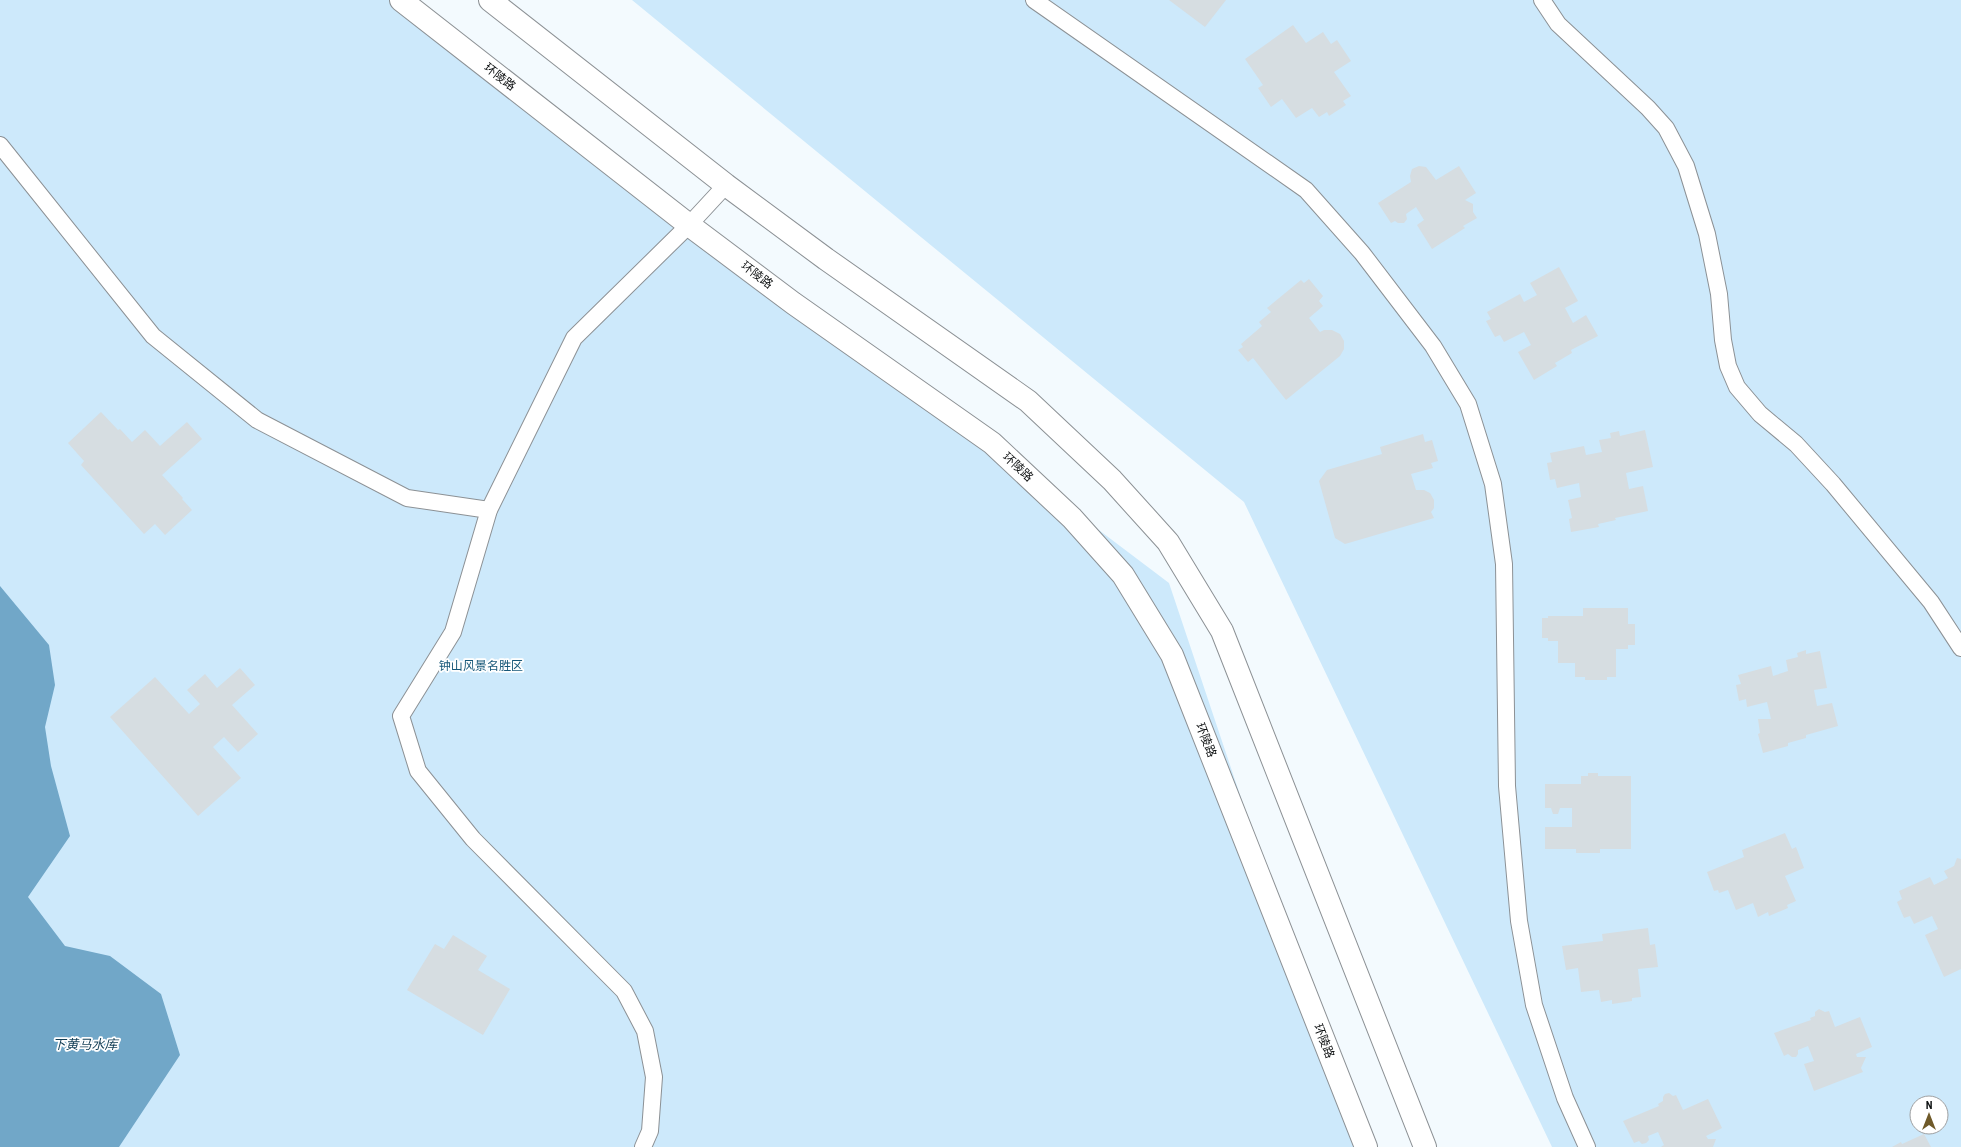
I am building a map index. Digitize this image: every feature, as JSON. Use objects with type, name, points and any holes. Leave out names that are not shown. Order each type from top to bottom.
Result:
[{"type":"main road","name":"环陵路","points":[[401,0],[689,225],[793,303],[992,443],[1072,518],[1123,575],[1172,656],[1366,1147]]},
{"type":"main road","points":[[490,0],[726,185],[826,259],[1028,401],[1112,480],[1168,542],[1222,631],[1425,1147]]},
{"type":"lane","points":[[1034,0],[1306,190],[1362,253],[1433,346],[1468,404],[1493,484],[1504,564],[1507,786],[1519,921],[1534,1004],[1565,1098],[1587,1147]]},
{"type":"lane","points":[[1542,0],[1558,24],[1648,108],[1661,123],[1686,166],[1707,234],[1719,294],[1728,366],[1737,388],[1760,414],[1796,444],[1833,484],[1931,602],[1961,648]]},
{"type":"lane","points":[[0,145],[153,336],[257,420],[407,498],[489,510]]},
{"type":"lane","points":[[643,1147],[650,1131],[654,1076],[645,1031],[624,991],[472,839],[418,772],[401,716],[453,632],[489,510],[574,338],[689,225],[726,185]]},
{"type":"green space","name":"钟山风景名胜区","points":[[0,0],[408,0],[531,101],[1169,583],[1358,1147],[0,1147]]},
{"type":"green space","points":[[632,0],[1961,0],[1961,1147],[1552,1147],[1244,502]]},
{"type":"water","name":"下黄马水库","points":[[0,586],[49,645],[55,685],[45,727],[51,766],[70,836],[28,897],[65,946],[110,956],[161,994],[180,1055],[119,1147],[0,1147]]},
{"type":"building","points":[[1169,0],[1226,0],[1205,27]]},
{"type":"building","points":[[1293,25],[1306,43],[1323,32],[1331,44],[1337,40],[1351,61],[1334,72],[1351,96],[1343,101],[1346,105],[1329,116],[1327,112],[1319,117],[1312,108],[1296,118],[1282,99],[1271,107],[1258,88],[1263,85],[1245,59]]},
{"type":"building","points":[[1419,166],[1426,167],[1436,180],[1459,166],[1476,193],[1465,200],[1473,204],[1473,212],[1477,218],[1463,226],[1465,228],[1432,249],[1417,225],[1424,220],[1416,207],[1406,214],[1407,219],[1404,223],[1398,223],[1395,221],[1391,223],[1378,203],[1411,182],[1410,176],[1412,169]]},
{"type":"building","points":[[1559,267],[1578,301],[1565,308],[1573,323],[1586,315],[1598,336],[1571,350],[1572,353],[1555,363],[1557,366],[1534,380],[1518,352],[1531,345],[1524,332],[1504,342],[1500,335],[1495,337],[1486,321],[1491,319],[1487,312],[1520,294],[1524,302],[1537,295],[1530,283]]},
{"type":"building","points":[[1309,279],[1323,296],[1319,301],[1323,306],[1309,318],[1320,332],[1324,330],[1332,330],[1340,334],[1344,341],[1344,349],[1340,356],[1286,400],[1253,358],[1248,362],[1238,350],[1243,347],[1241,344],[1262,326],[1259,322],[1271,312],[1267,308],[1301,280],[1304,283]]},
{"type":"building","points":[[101,412],[132,442],[145,430],[160,446],[187,422],[202,439],[162,475],[192,510],[165,535],[155,524],[144,534],[81,465],[84,461],[68,443]]},
{"type":"building","points":[[1645,430],[1653,467],[1626,473],[1629,489],[1643,486],[1648,511],[1615,518],[1616,520],[1598,524],[1599,527],[1571,532],[1569,519],[1572,518],[1568,500],[1581,497],[1579,483],[1557,488],[1555,479],[1550,480],[1547,463],[1552,462],[1550,453],[1584,446],[1586,455],[1602,452],[1599,440],[1611,438],[1610,433],[1619,431],[1620,436]]},
{"type":"building","points":[[1423,434],[1425,442],[1432,440],[1438,461],[1431,463],[1433,468],[1411,474],[1416,490],[1424,490],[1430,493],[1434,500],[1434,508],[1431,512],[1434,518],[1345,544],[1335,538],[1319,481],[1327,470],[1382,454],[1380,447]]},
{"type":"building","points":[[1583,608],[1628,608],[1628,624],[1635,624],[1635,645],[1628,645],[1628,649],[1616,649],[1616,677],[1607,677],[1607,680],[1585,680],[1585,677],[1575,677],[1575,663],[1558,663],[1558,641],[1548,641],[1548,638],[1542,638],[1542,618],[1548,618],[1548,616],[1583,616]]},
{"type":"building","points":[[1806,650],[1806,654],[1820,651],[1827,688],[1814,690],[1817,706],[1832,703],[1838,726],[1806,735],[1806,738],[1788,743],[1788,746],[1763,753],[1758,734],[1760,733],[1758,719],[1771,719],[1767,702],[1747,707],[1746,699],[1739,701],[1736,685],[1741,684],[1738,675],[1771,666],[1773,676],[1788,671],[1786,660],[1798,657],[1797,653]]},
{"type":"building","points":[[240,668],[255,685],[232,705],[258,734],[238,752],[224,737],[213,747],[241,778],[198,816],[110,717],[155,677],[189,714],[200,704],[187,690],[205,674],[217,688]]},
{"type":"building","points":[[1588,773],[1598,773],[1598,776],[1631,776],[1631,849],[1600,849],[1600,853],[1576,853],[1576,849],[1545,849],[1545,827],[1572,827],[1572,808],[1560,808],[1558,814],[1553,814],[1551,808],[1545,808],[1545,784],[1581,784],[1581,776],[1588,776]]},
{"type":"building","points":[[1785,833],[1792,849],[1796,847],[1804,868],[1785,876],[1796,901],[1787,905],[1788,908],[1769,916],[1768,912],[1758,917],[1753,903],[1736,910],[1728,890],[1719,893],[1718,890],[1714,891],[1707,872],[1744,857],[1742,850]]},
{"type":"building","points":[[1957,858],[1961,859],[1961,969],[1944,977],[1925,935],[1938,929],[1932,916],[1914,924],[1910,916],[1904,918],[1897,902],[1902,899],[1899,891],[1930,877],[1934,885],[1948,878],[1944,871],[1954,866]]},
{"type":"building","points":[[1648,928],[1650,945],[1655,944],[1658,967],[1638,969],[1641,997],[1632,998],[1632,1001],[1612,1004],[1612,1000],[1601,1002],[1599,990],[1581,992],[1578,968],[1566,970],[1562,946],[1603,941],[1602,934]]},
{"type":"building","points":[[453,935],[487,956],[478,970],[510,989],[483,1035],[407,990],[435,944],[444,949]]},
{"type":"building","points":[[1819,1009],[1825,1012],[1829,1011],[1835,1027],[1860,1017],[1872,1047],[1856,1054],[1857,1057],[1866,1057],[1861,1068],[1863,1072],[1814,1091],[1804,1064],[1814,1061],[1808,1046],[1798,1050],[1796,1057],[1792,1057],[1788,1054],[1784,1056],[1774,1033],[1811,1020],[1810,1018],[1815,1016],[1815,1012]]},
{"type":"building","points":[[1669,1093],[1673,1096],[1676,1095],[1683,1110],[1708,1099],[1722,1128],[1706,1136],[1708,1139],[1716,1139],[1713,1147],[1661,1147],[1664,1145],[1658,1132],[1648,1136],[1649,1140],[1646,1143],[1642,1144],[1639,1141],[1634,1143],[1623,1121],[1659,1106],[1658,1104],[1663,1101],[1665,1094]]},
{"type":"building","points":[[1925,1135],[1931,1147],[1892,1147],[1901,1142],[1902,1144]]}]
